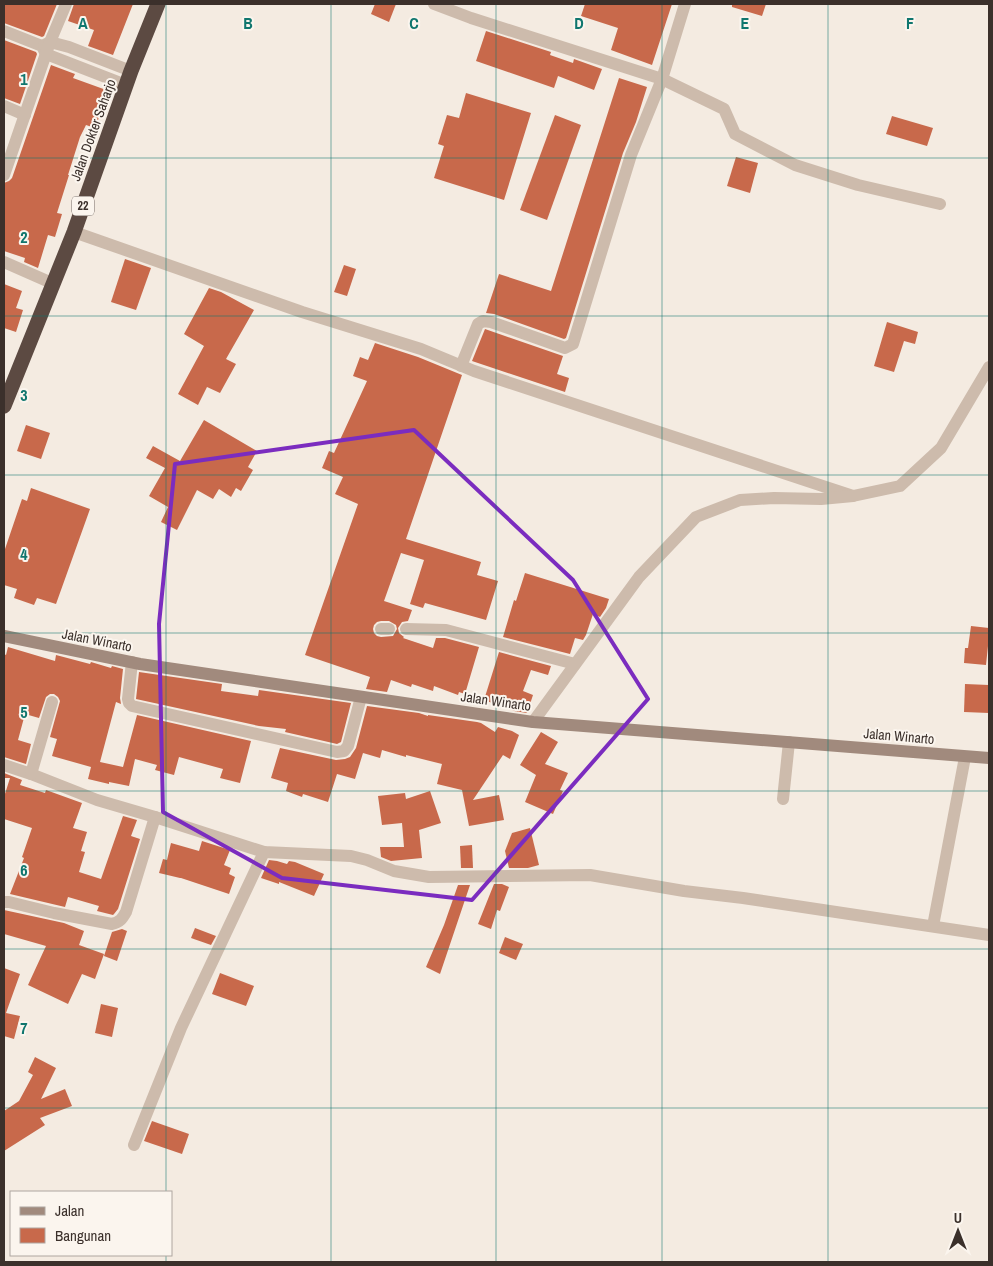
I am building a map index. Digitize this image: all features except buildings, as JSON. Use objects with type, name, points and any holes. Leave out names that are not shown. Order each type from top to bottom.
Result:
[{"type":"highway","name":"Jalan Dokter Saharjo","points":[[4,406],[74,232],[129,78],[158,4]]},
{"type":"street","points":[[4,175],[46,47],[66,4]]},
{"type":"street","points":[[434,4],[471,18],[558,44],[662,79],[724,109],[735,134],[794,164],[858,184],[940,204]]},
{"type":"street","points":[[461,366],[478,324],[483,321],[564,348],[573,344],[631,155],[662,79],[685,4]]},
{"type":"street","points":[[4,31],[129,78]]},
{"type":"street","points":[[4,106],[25,114]]},
{"type":"street","points":[[74,232],[302,312],[421,349],[474,372],[853,496]]},
{"type":"street","points":[[4,262],[54,284]]},
{"type":"street","points":[[533,722],[639,577],[696,517],[740,500],[774,498],[821,499],[853,496],[900,486],[941,448],[989,367]]},
{"type":"street","points":[[406,629],[446,630],[575,664]]},
{"type":"street","name":"Jalan Winarto","points":[[4,636],[132,662],[533,722],[989,758]]},
{"type":"street","points":[[132,662],[128,703],[132,706],[337,752],[344,751],[348,746],[361,697]]},
{"type":"street","points":[[31,774],[52,702]]},
{"type":"street","points":[[783,799],[788,742]]},
{"type":"street","points":[[932,926],[965,757]]},
{"type":"street","points":[[4,765],[97,800],[264,852],[351,856],[394,870],[429,877],[590,875],[684,891],[753,899],[989,935]]},
{"type":"street","points":[[4,902],[112,924],[118,923],[126,912],[156,817]]},
{"type":"street","points":[[134,1145],[181,1028],[264,852]]},
{"type":"highlighted area","points":[[414,430],[573,580],[648,699],[472,900],[282,878],[163,812],[159,624],[175,464]]}]
